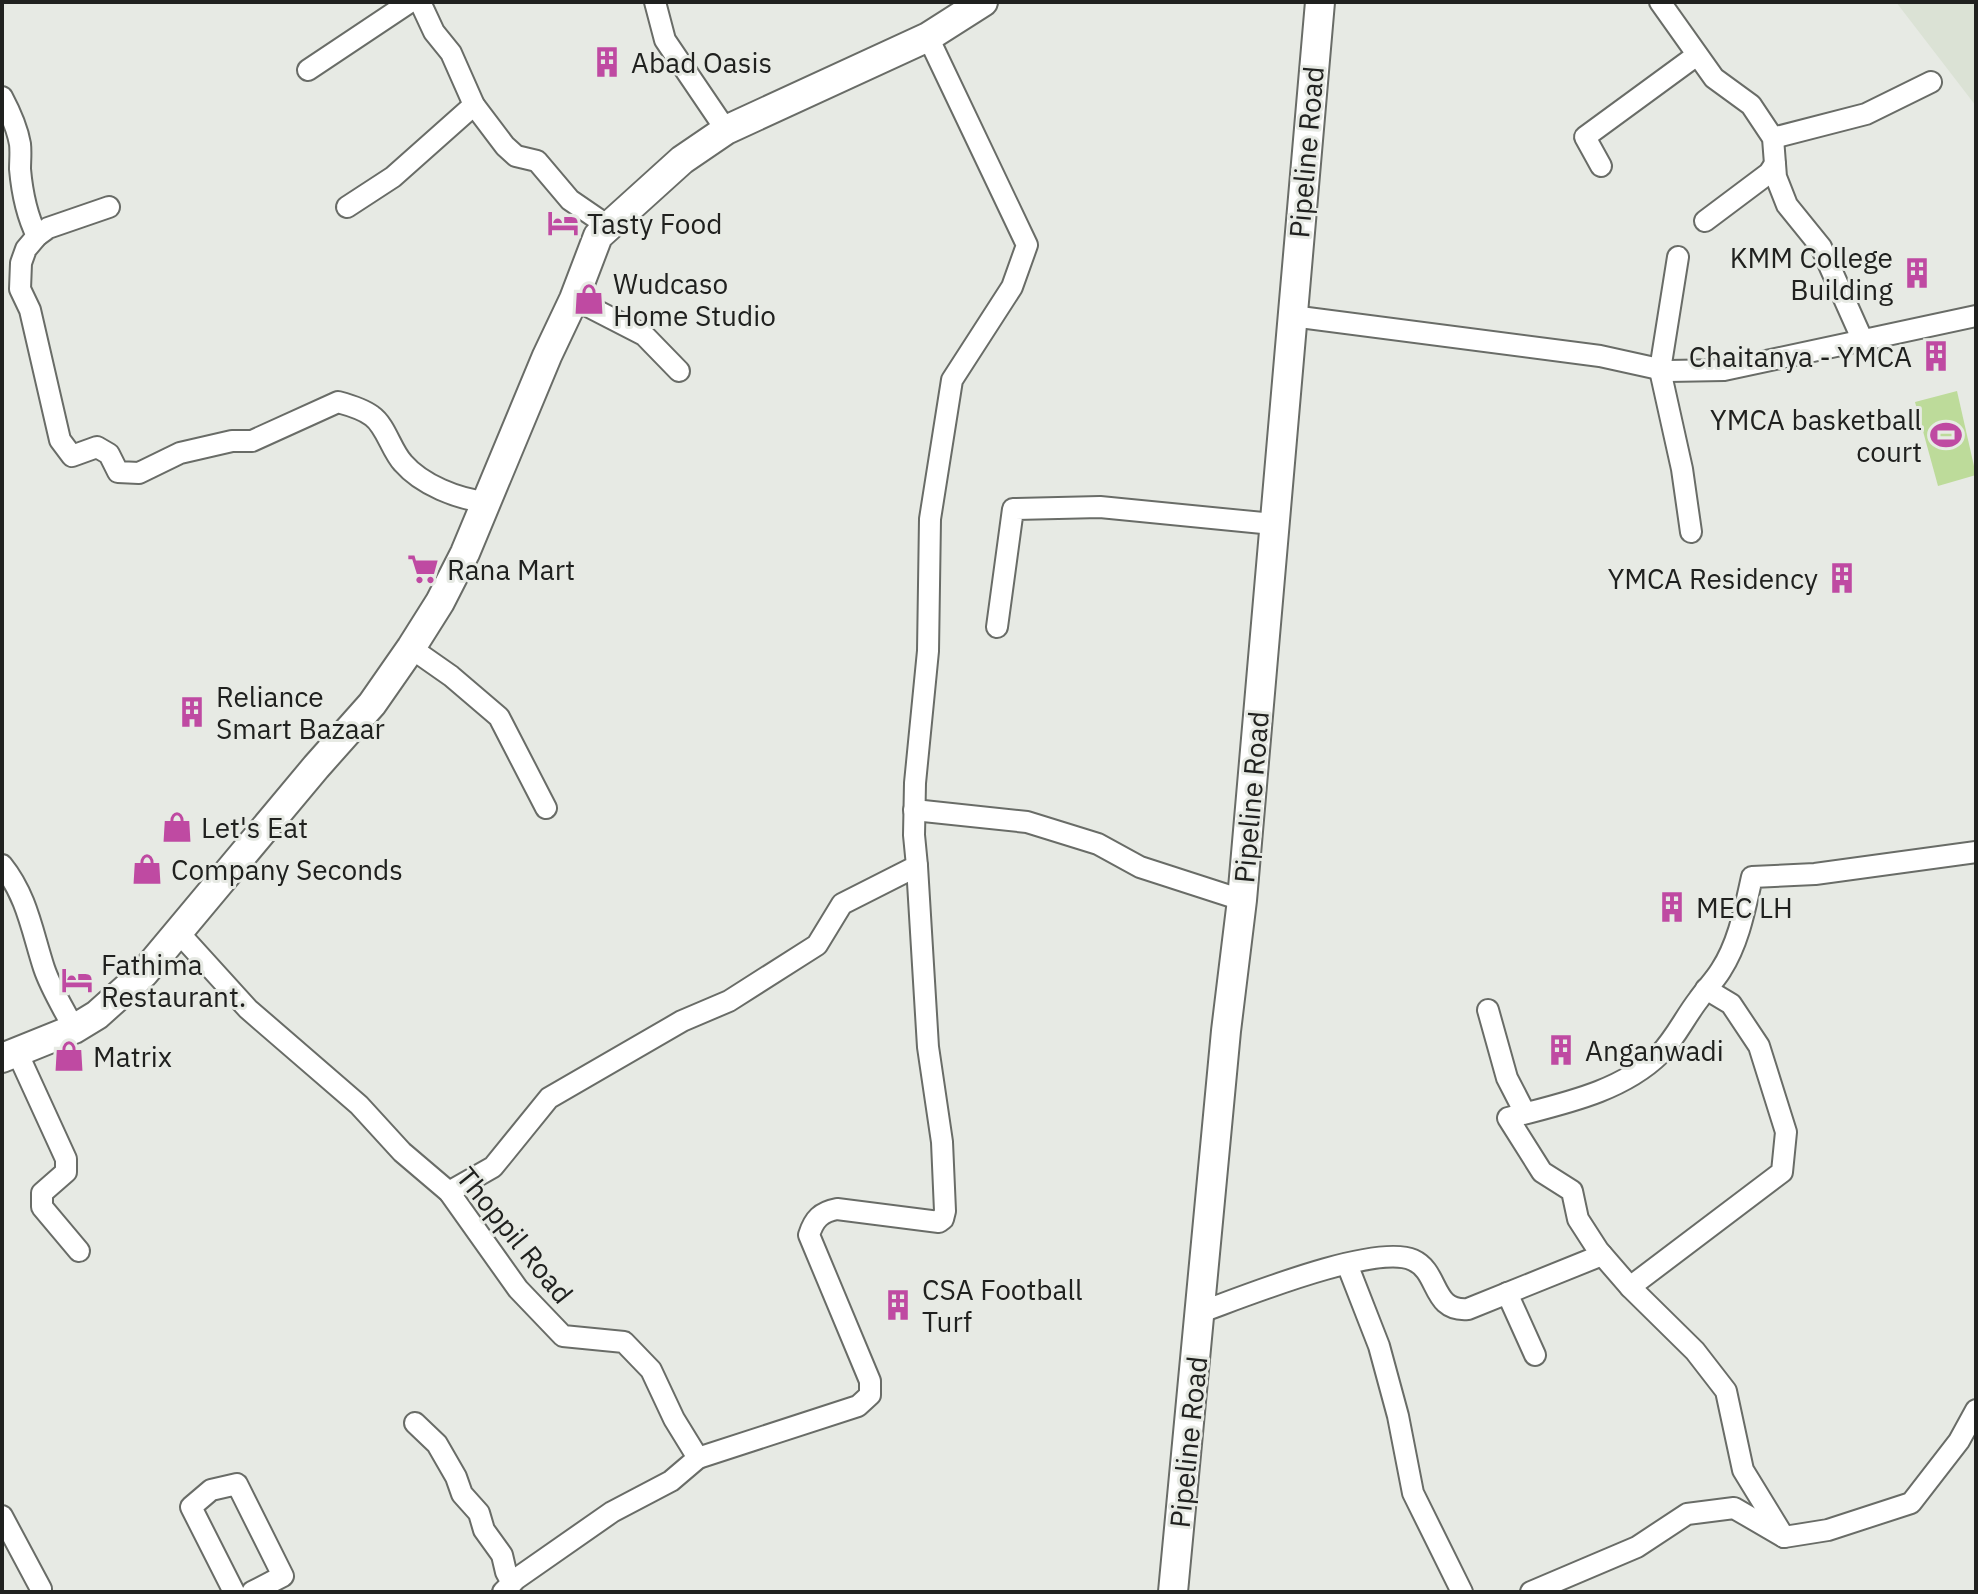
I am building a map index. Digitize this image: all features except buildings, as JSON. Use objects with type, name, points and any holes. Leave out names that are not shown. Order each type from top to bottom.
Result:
[{"type":"street","points":[[308,70],[410,2]]},
{"type":"street","points":[[420,2],[434,32],[451,53],[474,105],[505,146],[516,156],[537,161],[570,200],[608,226]]},
{"type":"street","points":[[655,2],[665,40],[726,130]]},
{"type":"street","points":[[79,1251],[42,1207],[42,1193],[66,1172],[66,1159],[10,1055],[74,1029],[97,1015],[144,973],[372,704],[411,648],[465,553],[598,236],[682,160],[726,130],[928,37],[983,2]]},
{"type":"street","name":"Pipeline Road","points":[[1173,1592],[1226,1031],[1242,900],[1320,2]]},
{"type":"street","points":[[1660,2],[1714,78],[1751,105],[1773,138],[1776,177],[1787,205],[1821,247],[1863,341]]},
{"type":"street","points":[[415,1423],[437,1444],[462,1494],[479,1513],[484,1530],[502,1555],[508,1588],[612,1512],[671,1481],[698,1458],[858,1406],[870,1395],[870,1381],[809,1235],[813,1221],[825,1211],[837,1209],[939,1222],[943,1219],[942,1142],[928,1047],[914,810],[928,651],[930,519],[952,380],[1012,287],[1027,245],[928,37]]},
{"type":"street","points":[[1601,166],[1585,137],[1697,55]]},
{"type":"street","points":[[1773,138],[1866,114],[1931,82]]},
{"type":"street","points":[[2,97],[13,116],[20,144],[20,173],[27,215],[37,236]]},
{"type":"street","points":[[347,207],[393,177],[474,105]]},
{"type":"street","points":[[1705,221],[1769,173],[1775,164]]},
{"type":"street","points":[[109,207],[48,228],[26,249],[21,263],[20,289],[30,310],[60,440],[72,456],[97,447],[109,454],[118,472],[139,473],[180,453],[232,441],[252,441],[338,402],[374,417],[403,464],[426,481],[469,500],[486,502]]},
{"type":"street","points":[[1678,257],[1660,370],[1682,469],[1691,532]]},
{"type":"street","points":[[574,299],[644,335],[679,371]]},
{"type":"street","points":[[1292,316],[1600,356],[1660,370],[1724,370],[1975,322]]},
{"type":"street","points":[[997,627],[1013,509],[1100,507],[1273,524]]},
{"type":"street","points":[[411,648],[451,676],[499,717],[546,808]]},
{"type":"street","points":[[914,810],[1027,822],[1098,844],[1140,867],[1242,900]]},
{"type":"street","points":[[1784,1537],[1743,1470],[1726,1391],[1695,1351],[1602,1255],[1578,1219],[1572,1191],[1542,1172],[1508,1118],[1595,1093],[1635,1073],[1659,1054],[1684,1025],[1735,944],[1752,877],[1815,874],[1976,852]]},
{"type":"street","points":[[2,865],[12,877],[29,913],[45,970],[74,1029]]},
{"type":"street","points":[[449,1192],[493,1167],[549,1098],[682,1021],[729,1001],[817,945],[842,904],[917,866]]},
{"type":"street","name":"Thoppil Road","points":[[179,933],[248,1009],[359,1105],[402,1152],[449,1192],[518,1289],[563,1336],[624,1342],[651,1370],[674,1419],[698,1458]]},
{"type":"street","points":[[1630,1287],[1782,1172],[1786,1132],[1759,1046],[1731,1004],[1706,989]]},
{"type":"street","points":[[1488,1010],[1507,1078],[1525,1113]]},
{"type":"street","points":[[1201,1312],[1311,1272],[1402,1256],[1418,1262],[1446,1305],[1456,1310],[1468,1309],[1602,1255]]},
{"type":"street","points":[[1347,1264],[1379,1346],[1398,1416],[1413,1493],[1462,1592]]},
{"type":"street","points":[[1507,1293],[1535,1355]]},
{"type":"street","points":[[1531,1592],[1637,1547],[1687,1514],[1734,1508],[1784,1537],[1828,1530],[1911,1503],[1970,1432],[1976,1410]]},
{"type":"street","points":[[234,1592],[191,1507],[211,1490],[237,1484],[283,1576],[252,1592]]},
{"type":"street","points":[[2,1516],[38,1591]]},
{"type":"shaded area","points":[[1896,2],[1976,2],[1976,106]]},
{"type":"green space","name":"YMCA basketball court","points":[[1957,391],[1976,475],[1938,486],[1915,402]]},
{"type":"place","name":"Abad Oasis","points":[[607,62]]},
{"type":"place","name":"Tasty Food","points":[[563,223]]},
{"type":"place","name":"KMM College Building","points":[[1917,273]]},
{"type":"place","name":"Wudcaso Home Studio","points":[[589,299]]},
{"type":"place","name":"Chaitanya - YMCA","points":[[1936,356]]},
{"type":"place","name":"YMCA basketball court","points":[[1946,435]]},
{"type":"place","name":"Rana Mart","points":[[423,569]]},
{"type":"place","name":"YMCA Residency","points":[[1842,578]]},
{"type":"place","name":"Reliance Smart Bazaar","points":[[192,712]]},
{"type":"place","name":"Let's Eat","points":[[177,827]]},
{"type":"place","name":"Company Seconds","points":[[147,869]]},
{"type":"place","name":"MEC LH","points":[[1672,907]]},
{"type":"place","name":"Fathima Restaurant.","points":[[77,980]]},
{"type":"place","name":"Anganwadi","points":[[1561,1050]]},
{"type":"place","name":"Matrix","points":[[69,1056]]},
{"type":"place","name":"CSA Football Turf","points":[[898,1305]]}]
